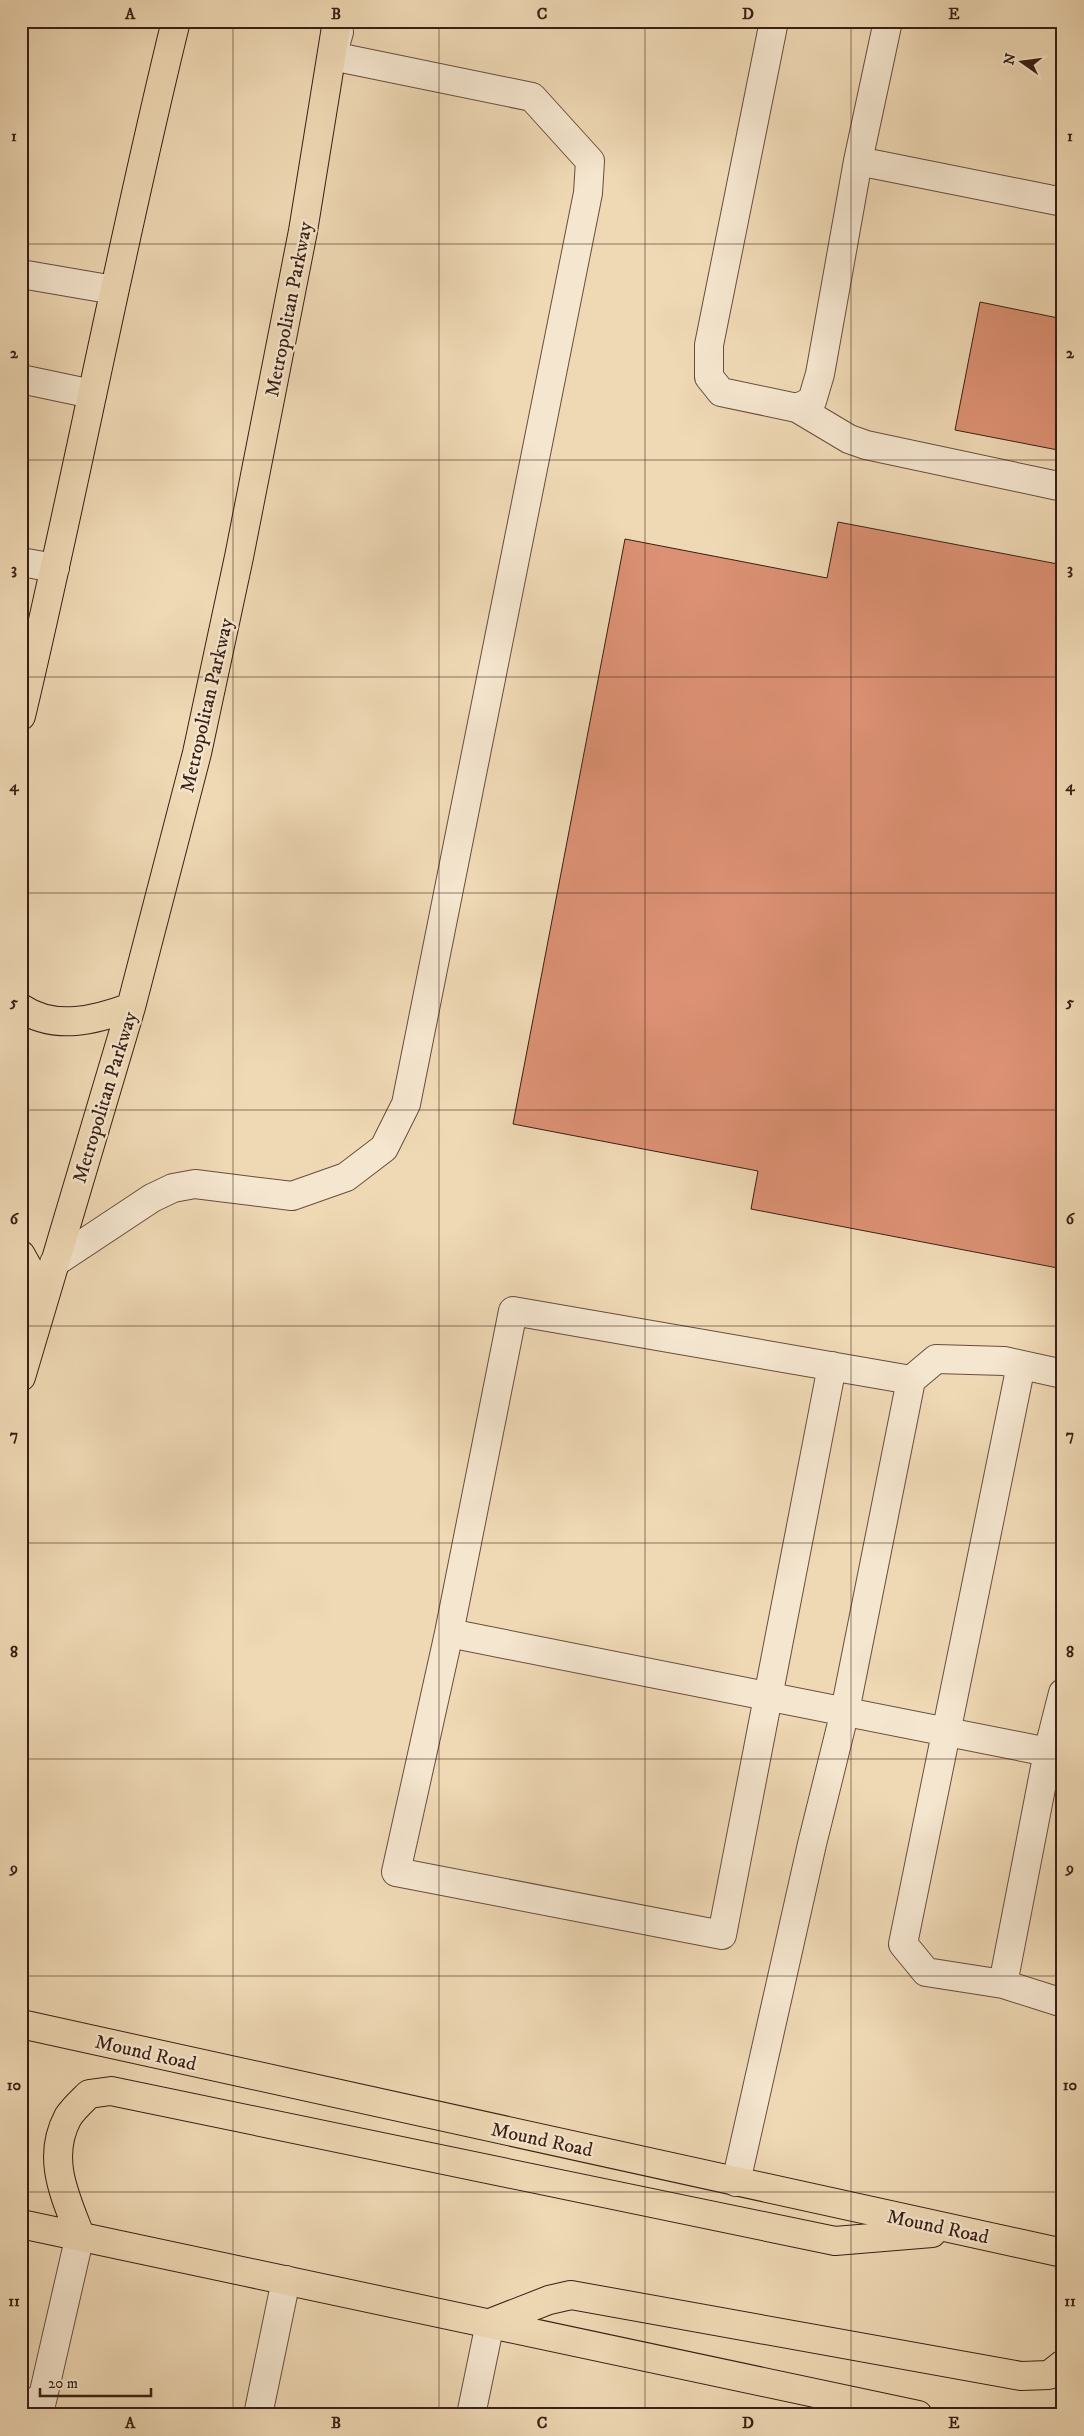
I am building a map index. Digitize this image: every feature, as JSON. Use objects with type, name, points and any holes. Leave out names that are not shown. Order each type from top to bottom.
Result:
[{"type":"main road","points":[[21,716],[55,568],[114,290],[176,21]]},
{"type":"main road","name":"Metropolitan Parkway","points":[[21,1377],[131,1007],[194,762],[220,651],[303,231],[337,21]]},
{"type":"main road","points":[[21,1008],[32,1015],[54,1021],[78,1021],[104,1017],[131,1007]]},
{"type":"main road","points":[[21,1255],[30,1271],[42,1304]]},
{"type":"main road","name":"Mound Road","points":[[21,2024],[1063,2253]]},
{"type":"main road","points":[[80,2235],[58,2178],[60,2138],[69,2116],[88,2094],[111,2090],[835,2242],[958,2230]]},
{"type":"main road","points":[[21,2224],[80,2235],[918,2415]]},
{"type":"main road","points":[[490,2323],[549,2300],[571,2295],[1021,2376],[1048,2374],[1063,2364]]},
{"type":"street","points":[[165,66],[168,21]]},
{"type":"street","points":[[54,1263],[152,1198],[173,1188],[195,1184],[292,1196],[346,1177],[384,1148],[406,1104],[588,193],[590,161],[532,96],[332,56],[342,21]]},
{"type":"street","points":[[774,21],[709,345],[709,377],[720,392],[797,408],[849,439],[866,445],[1063,487]]},
{"type":"street","points":[[797,408],[812,402],[820,374],[858,161],[888,21]]},
{"type":"street","points":[[858,161],[1063,202]]},
{"type":"street","points":[[21,274],[114,290]]},
{"type":"street","points":[[21,379],[92,394]]},
{"type":"street","points":[[21,562],[55,568]]},
{"type":"street","points":[[832,1366],[722,1935],[396,1872],[449,1633],[513,1311],[832,1366],[912,1380]]},
{"type":"street","points":[[736,2182],[812,1844],[845,1711],[912,1380],[936,1359],[1004,1361],[1063,1374]]},
{"type":"street","points":[[1021,1365],[903,1944],[926,1972],[1004,1984],[1063,2003]]},
{"type":"street","points":[[449,1633],[1048,1752]]},
{"type":"street","points":[[1004,1984],[1048,1752],[1063,1693]]},
{"type":"street","points":[[21,2401],[42,2405],[80,2235]]},
{"type":"street","points":[[258,2415],[286,2280]]},
{"type":"street","points":[[471,2415],[490,2323]]},
{"type":"building","points":[[980,302],[1063,319],[1063,451],[955,430]]},
{"type":"building","points":[[838,522],[1063,565],[1063,1269],[751,1209],[758,1171],[513,1124],[625,539],[827,578]]}]
